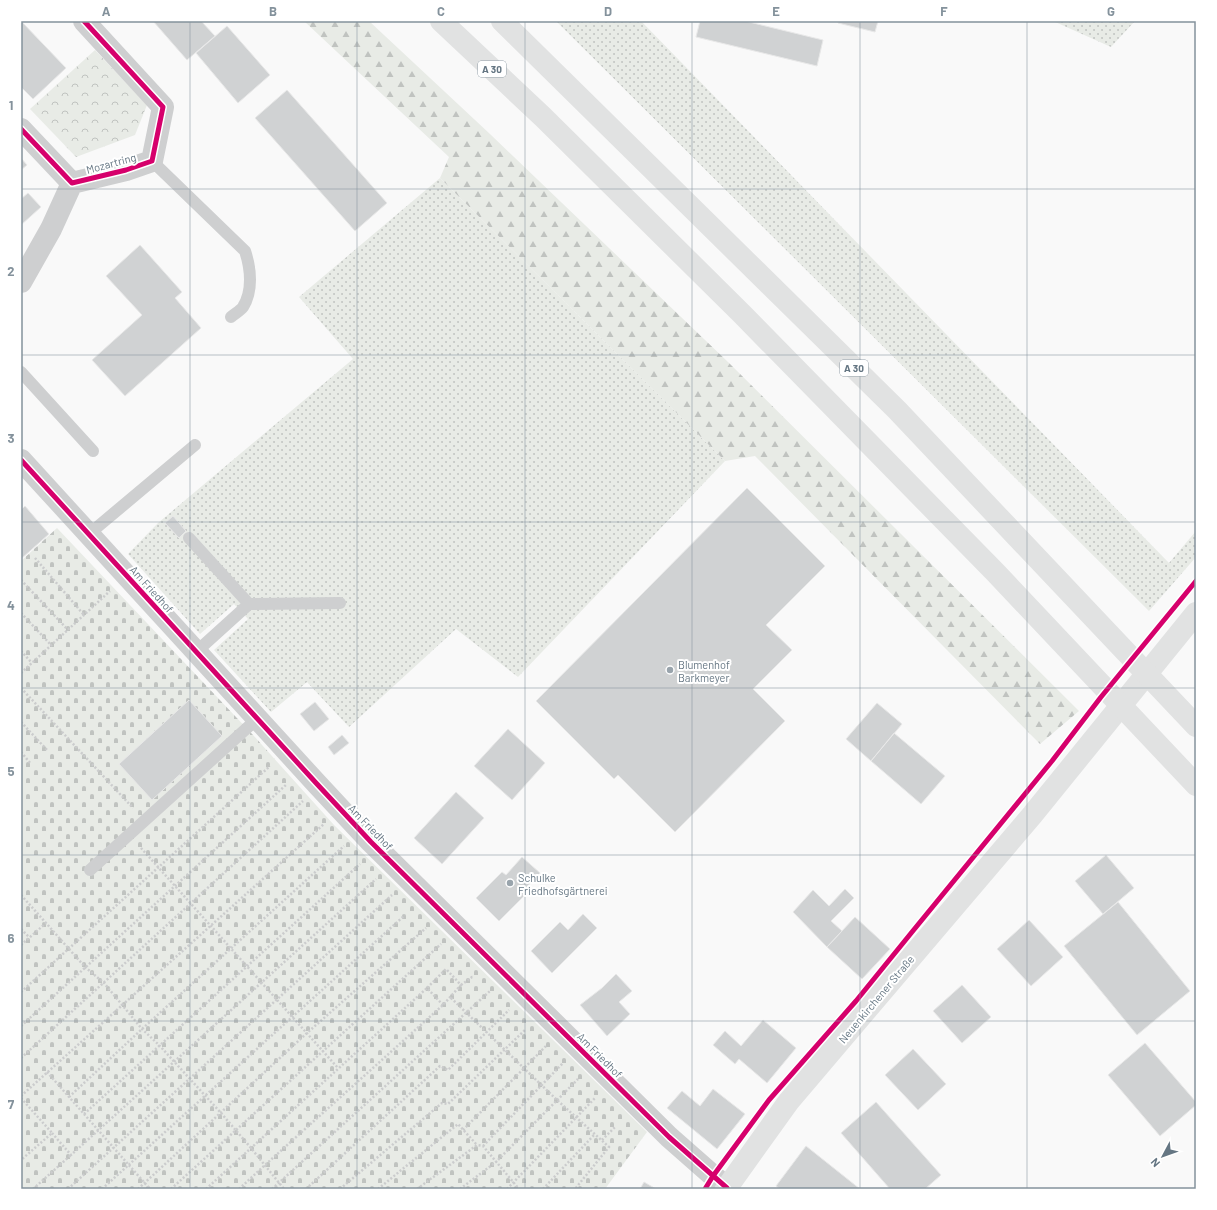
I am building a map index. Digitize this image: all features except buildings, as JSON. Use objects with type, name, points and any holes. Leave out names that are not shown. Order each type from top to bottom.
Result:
[{"type":"main road","name":"A 30","points":[[441,21],[543,117],[742,314],[995,572],[1196,785]]},
{"type":"main road","name":"A 30","points":[[502,21],[897,410],[1196,726]]},
{"type":"main road","name":"Neuenkirchener Straße","points":[[727,1189],[789,1101],[1033,814],[1196,613]]},
{"type":"street","name":"Mozartring","points":[[72,183],[126,170],[152,161],[163,107],[84,21]]},
{"type":"street","points":[[21,130],[72,183],[51,229],[21,282]]},
{"type":"street","name":"Am Friedhof","points":[[21,460],[493,975],[727,1189]]},
{"type":"lane","points":[[152,161],[245,251],[250,265],[249,290],[242,307],[231,317]]},
{"type":"lane","points":[[21,372],[92,451]]},
{"type":"lane","points":[[89,534],[196,445]]},
{"type":"lane","points":[[189,538],[249,604]]},
{"type":"lane","points":[[196,652],[249,604],[340,603]]},
{"type":"lane","points":[[90,870],[257,719]]},
{"type":"path","points":[[35,558],[84,615]]},
{"type":"path","points":[[21,673],[126,576]]},
{"type":"path","points":[[21,580],[68,630]]},
{"type":"path","points":[[21,613],[51,645]]},
{"type":"path","points":[[21,651],[32,663]]},
{"type":"path","points":[[21,688],[145,820]]},
{"type":"path","points":[[21,722],[47,750]]},
{"type":"path","points":[[21,752],[31,764]]},
{"type":"path","points":[[21,992],[272,765]]},
{"type":"path","points":[[21,1026],[287,784]]},
{"type":"path","points":[[21,1058],[303,801]]},
{"type":"path","points":[[71,1155],[21,1097],[340,809]]},
{"type":"path","points":[[129,835],[338,1068]]},
{"type":"path","points":[[69,1097],[142,1028],[344,846]]},
{"type":"path","points":[[84,1114],[360,864]]},
{"type":"path","points":[[33,1189],[376,878]]},
{"type":"path","points":[[21,895],[86,967],[104,983],[142,1028],[221,1113],[284,1189]]},
{"type":"path","points":[[68,1189],[392,895]]},
{"type":"path","points":[[102,1189],[404,915]]},
{"type":"path","points":[[21,945],[28,937],[46,923]]},
{"type":"path","points":[[138,1189],[307,1033],[428,926]]},
{"type":"path","points":[[21,929],[28,937]]},
{"type":"path","points":[[171,1189],[443,942]]},
{"type":"path","points":[[206,1189],[428,988],[446,969],[461,985]]},
{"type":"path","points":[[239,1189],[451,998],[461,985],[472,977],[493,975],[492,990],[272,1189]]},
{"type":"path","points":[[428,988],[443,1005]]},
{"type":"path","points":[[451,998],[608,1147],[575,1189]]},
{"type":"path","points":[[306,1189],[440,1066],[448,1070],[511,1008]]},
{"type":"path","points":[[340,1189],[442,1103],[448,1104],[529,1025]]},
{"type":"path","points":[[463,1130],[548,1044]]},
{"type":"path","points":[[483,1146],[565,1060]]},
{"type":"path","points":[[47,1072],[150,1189]]},
{"type":"path","points":[[460,1189],[496,1162],[581,1076]]},
{"type":"path","points":[[507,1189],[600,1094]]},
{"type":"path","points":[[378,1189],[458,1124],[477,1145],[483,1146],[518,1189]]},
{"type":"path","points":[[602,1140],[616,1126]]},
{"type":"path","points":[[21,1160],[52,1133]]},
{"type":"path","points":[[543,1189],[595,1134]]},
{"type":"path","points":[[417,1189],[477,1145]]},
{"type":"green space","points":[[304,21],[369,21],[490,134],[728,362],[1079,711],[1040,744],[755,456],[725,461],[440,178],[449,157]]},
{"type":"green space","points":[[556,21],[641,21],[1169,563],[1196,531],[1196,557],[1149,611]]},
{"type":"green space","points":[[1053,21],[1135,21],[1111,47]]},
{"type":"green space","points":[[95,50],[147,105],[135,135],[76,157],[30,109]]},
{"type":"green space","points":[[440,178],[725,461],[518,677],[456,629],[349,727],[307,682],[271,712],[214,650],[248,619],[234,604],[200,634],[128,554],[158,523],[353,359],[299,297]]},
{"type":"green space","points":[[57,528],[253,735],[334,825],[647,1132],[605,1189],[21,1189],[21,561]]},
{"type":"cycle path","points":[[21,129],[72,183],[126,170],[152,161],[163,107],[84,21]]},
{"type":"cycle path","points":[[21,460],[371,842],[669,1137],[727,1188]]},
{"type":"cycle path","points":[[705,1189],[769,1100],[856,1001],[1052,761],[1101,697],[1196,581]]},
{"type":"place","name":"Blumenhof Barkmeyer","points":[[670,670]]},
{"type":"place","name":"Schulke Friedhofsgärtnerei","points":[[510,883]]}]
